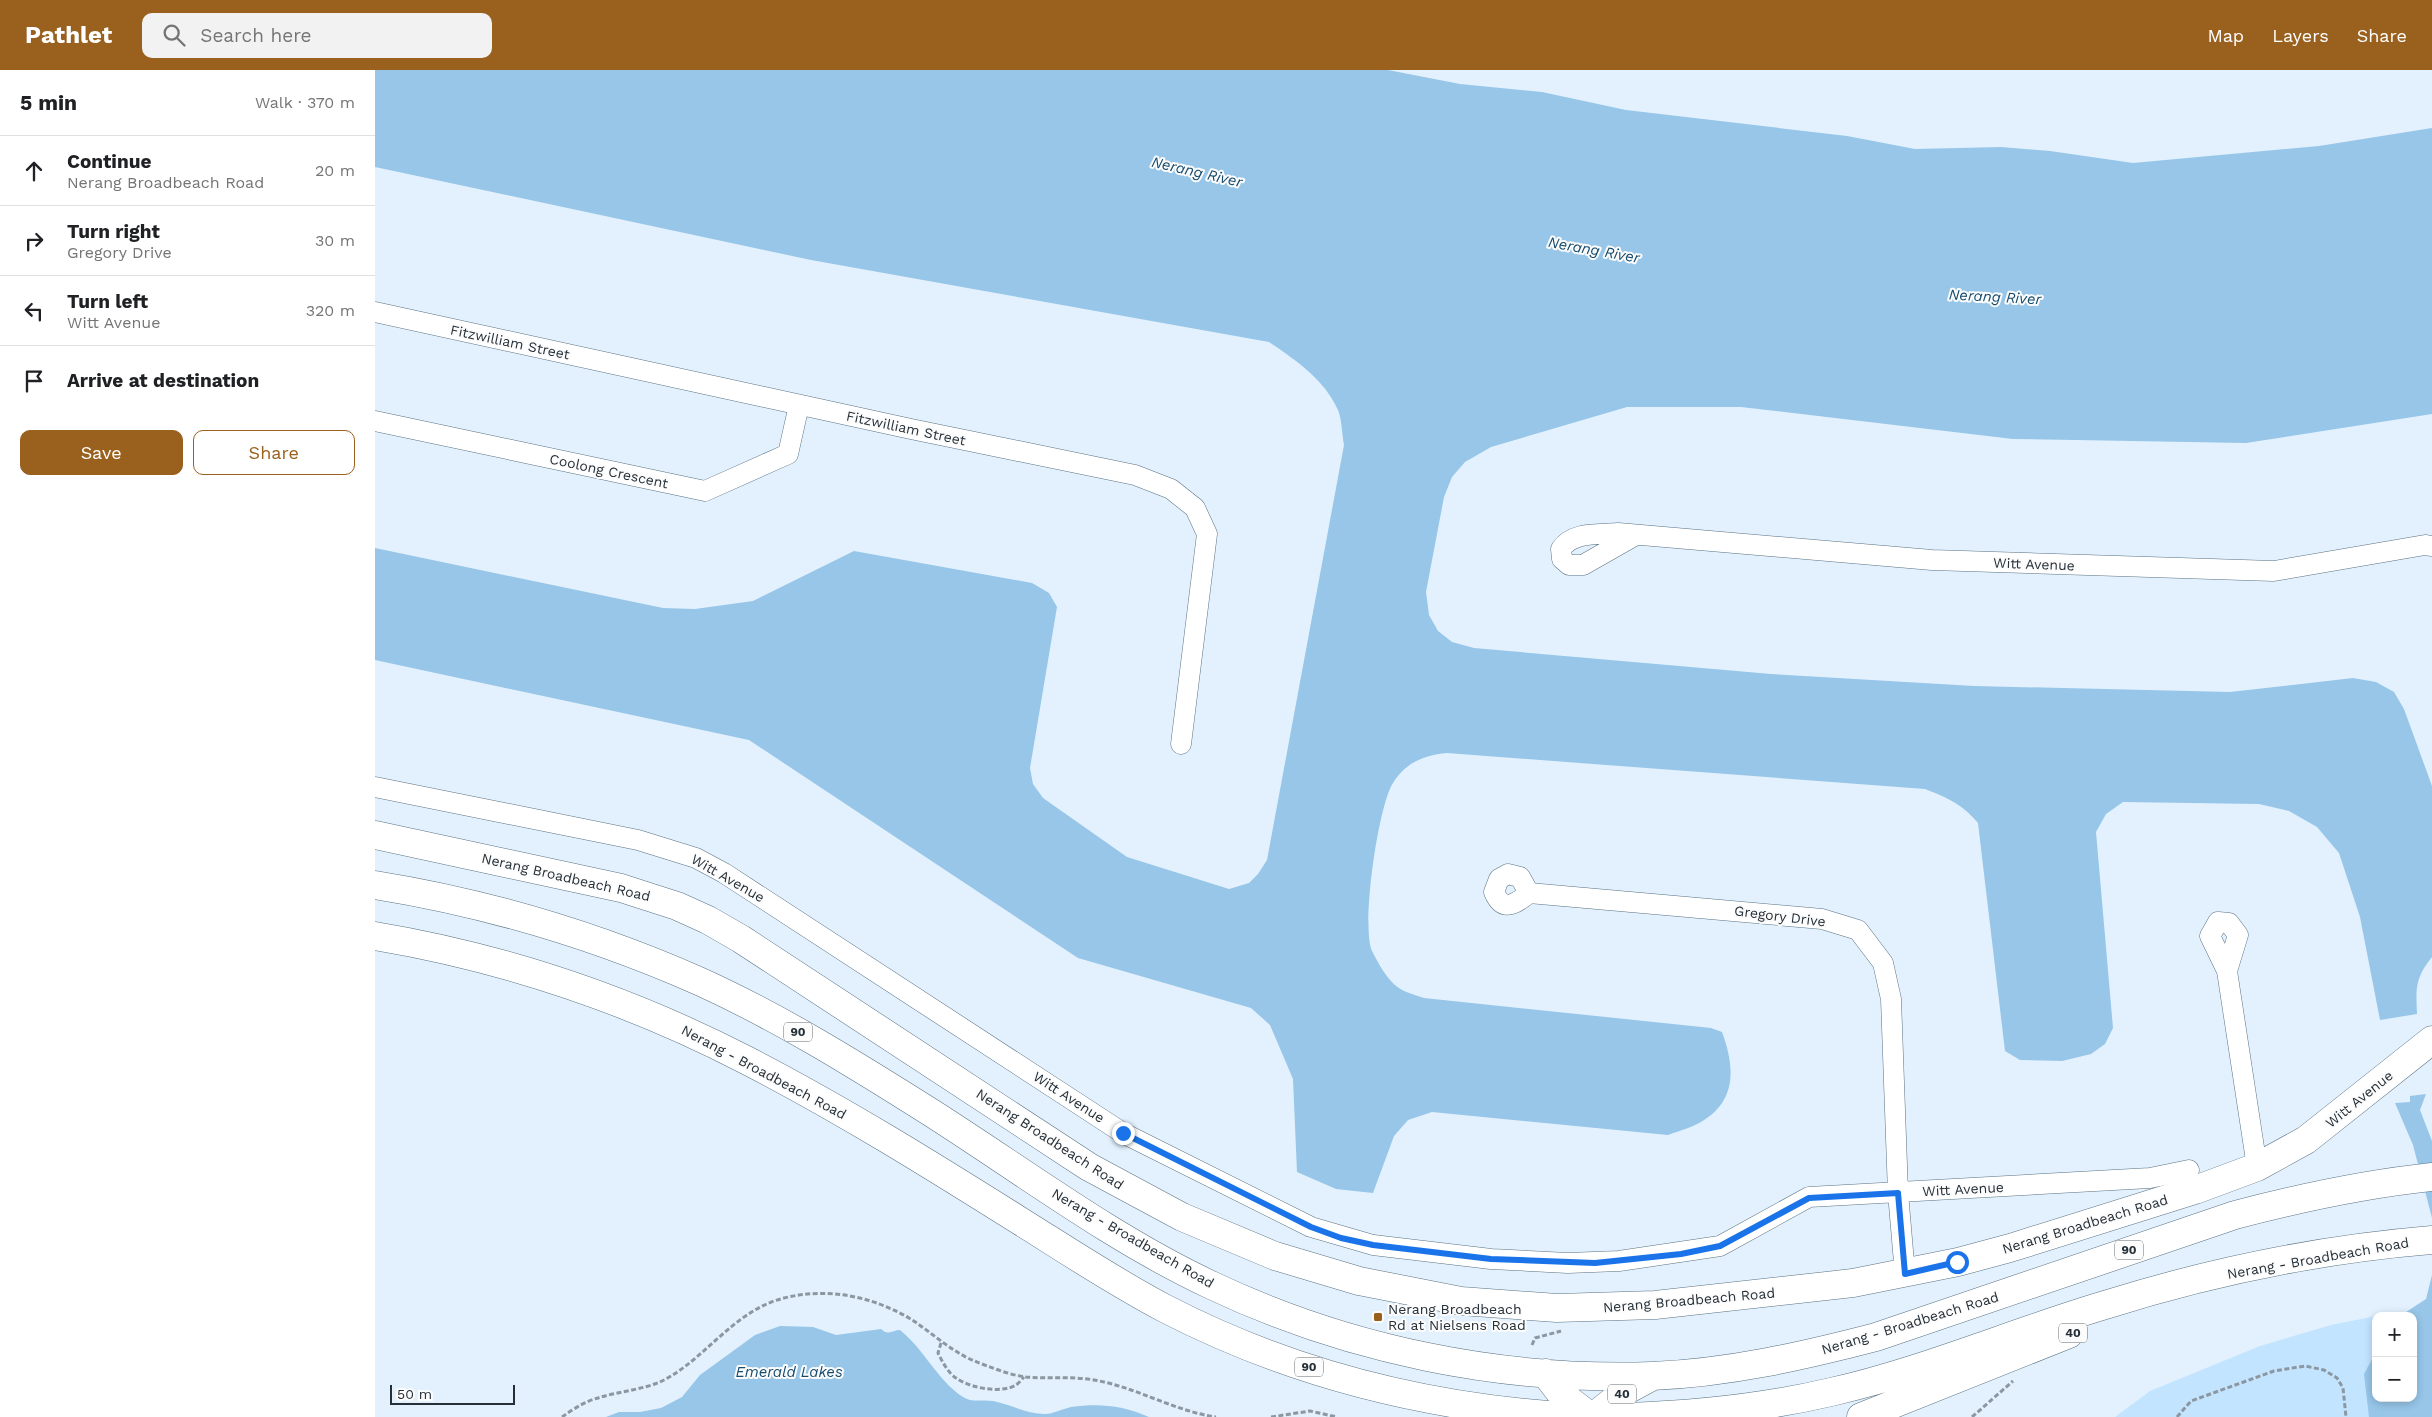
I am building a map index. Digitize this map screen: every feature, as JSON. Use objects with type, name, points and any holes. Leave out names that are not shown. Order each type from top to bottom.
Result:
[{"type":"main road","name":"Nerang Broadbeach Road","points":[[375,835],[621,888],[651,896],[708,920],[945,1071],[1089,1167],[1208,1229],[1275,1256],[1321,1271],[1405,1292],[1461,1301],[1557,1308],[1655,1305],[1819,1287],[1905,1274],[2010,1248],[2173,1196],[2255,1159]]},
{"type":"main road","name":"Nerang - Broadbeach Road","points":[[375,885],[467,903],[550,926],[625,950],[703,983],[819,1044],[1158,1257],[1212,1286],[1317,1328],[1376,1345],[1453,1362],[1545,1373],[1655,1376],[1766,1363],[1823,1351],[1939,1316],[2235,1215],[2291,1200],[2388,1182],[2432,1177]]},
{"type":"main road","name":"Nerang - Broadbeach Road","points":[[375,936],[469,955],[537,974],[653,1016],[749,1061],[810,1095],[1166,1309],[1214,1331],[1327,1374],[1380,1390],[1463,1411],[1577,1417]]},
{"type":"main road","name":"Witt Avenue","points":[[2255,1159],[2306,1140],[2432,1040]]},
{"type":"main road","name":"Nerang - Broadbeach Road","points":[[1624,1417],[1703,1413],[1832,1392],[2104,1305],[2199,1279],[2322,1255],[2432,1240]]},
{"type":"main road","name":"40","points":[[1861,1417],[2091,1326],[2104,1305]]},
{"type":"main road","name":"40","points":[[1545,1373],[1562,1395],[1592,1417],[1627,1390],[1655,1376]]},
{"type":"street","name":"Fitzwilliam Street","points":[[375,312],[799,405],[1135,475],[1171,489],[1195,508],[1207,534],[1181,744]]},
{"type":"street","name":"Coolong Crescent","points":[[375,421],[705,491],[788,454],[799,405]]},
{"type":"street","name":"Witt Avenue","points":[[1634,536],[1932,560],[2274,571],[2425,545],[2432,546]]},
{"type":"street","name":"Witt Avenue","points":[[375,787],[638,840],[696,858],[724,873],[1123,1133],[1311,1227],[1341,1238],[1373,1245],[1491,1259],[1568,1263],[1619,1261],[1720,1246],[1809,1198],[2150,1178],[2189,1170]]},
{"type":"street","name":"Gregory Drive","points":[[1529,893],[1822,919],[1858,930],[1883,963],[1891,999],[1898,1193],[1905,1274]]},
{"type":"street","points":[[2227,972],[2255,1159]]},
{"type":"street","points":[[2150,1178],[2173,1196]]},
{"type":"path","points":[[562,1417],[597,1398],[662,1381],[688,1366],[728,1328],[752,1312],[774,1302],[809,1293],[841,1294],[872,1301],[909,1318],[941,1343],[971,1360],[1024,1377],[1093,1379],[1141,1392],[1193,1414],[1216,1417]]},
{"type":"path","points":[[1532,1345],[1535,1338],[1567,1330]]},
{"type":"path","points":[[941,1343],[937,1353],[941,1361],[956,1378],[986,1389],[1003,1389],[1016,1385],[1024,1377]]},
{"type":"path","points":[[2177,1417],[2191,1401],[2274,1370],[2305,1366],[2324,1370],[2337,1378],[2343,1388],[2346,1417]]},
{"type":"path","points":[[1271,1417],[1309,1412],[1337,1417]]},
{"type":"shaded area","points":[[2432,1309],[2432,1417],[2115,1417],[2150,1391],[2260,1346],[2331,1325],[2372,1317],[2372,1402],[2417,1402],[2417,1312],[2409,1312]]},
{"type":"water","name":"Nerang River","points":[[375,70],[1388,70],[1460,84],[1542,92],[1626,110],[1847,136],[1915,149],[2001,147],[2050,151],[2133,163],[2319,146],[2432,128],[2432,414],[2246,443],[2013,439],[1741,407],[1627,407],[1491,447],[1465,462],[1452,477],[1444,497],[1426,592],[1429,615],[1438,631],[1452,642],[1474,648],[1771,674],[1974,686],[2230,692],[2353,678],[2376,682],[2394,692],[2404,709],[2432,786],[2432,957],[2422,971],[2418,984],[2417,1014],[2380,1020],[2360,917],[2339,853],[2317,827],[2289,811],[2259,804],[2123,802],[2106,814],[2096,832],[2113,1028],[2105,1044],[2091,1054],[2062,1061],[2020,1060],[2005,1051],[1978,823],[1960,806],[1948,799],[1925,789],[1447,753],[1439,754],[1416,761],[1403,770],[1393,783],[1387,796],[1382,816],[1370,893],[1369,938],[1372,951],[1391,981],[1402,990],[1424,998],[1711,1028],[1722,1032],[1726,1045],[1731,1070],[1727,1094],[1713,1114],[1689,1128],[1668,1135],[1432,1112],[1408,1120],[1394,1136],[1373,1193],[1336,1189],[1297,1172],[1293,1079],[1270,1025],[1251,1008],[1078,958],[749,740],[375,660],[375,548],[663,608],[695,609],[753,601],[854,551],[1032,583],[1049,593],[1057,607],[1030,768],[1033,784],[1043,798],[1127,857],[1229,889],[1249,883],[1258,874],[1267,860],[1344,445],[1338,410],[1326,389],[1309,372],[1269,342],[811,260],[375,167]]},
{"type":"water","points":[[2426,1094],[2420,1110],[2432,1141],[2432,1218],[2413,1145],[2395,1103],[2410,1102],[2410,1096]]},
{"type":"water","points":[[2432,1275],[2432,1417],[2369,1417],[2364,1374],[2372,1359],[2372,1402],[2417,1402],[2417,1312],[2406,1312],[2426,1299]]},
{"type":"water","name":"Emerald Lakes","points":[[780,1326],[813,1327],[836,1335],[881,1329],[888,1332],[900,1330],[954,1390],[970,1400],[993,1401],[1045,1414],[1071,1407],[1110,1406],[1130,1410],[1149,1417],[606,1417],[619,1412],[640,1412],[661,1408],[682,1397],[700,1375],[755,1335]]},
{"type":"place","name":"Nerang Broadbeach Rd at Nielsens Road","points":[[1378,1317]]},
{"type":"route","points":[[1123,1133],[1311,1227],[1341,1238],[1373,1245],[1491,1259],[1568,1263],[1619,1261],[1681,1254],[1720,1246],[1772,1216],[1809,1198],[1898,1193],[1905,1274],[1957,1262]]}]
